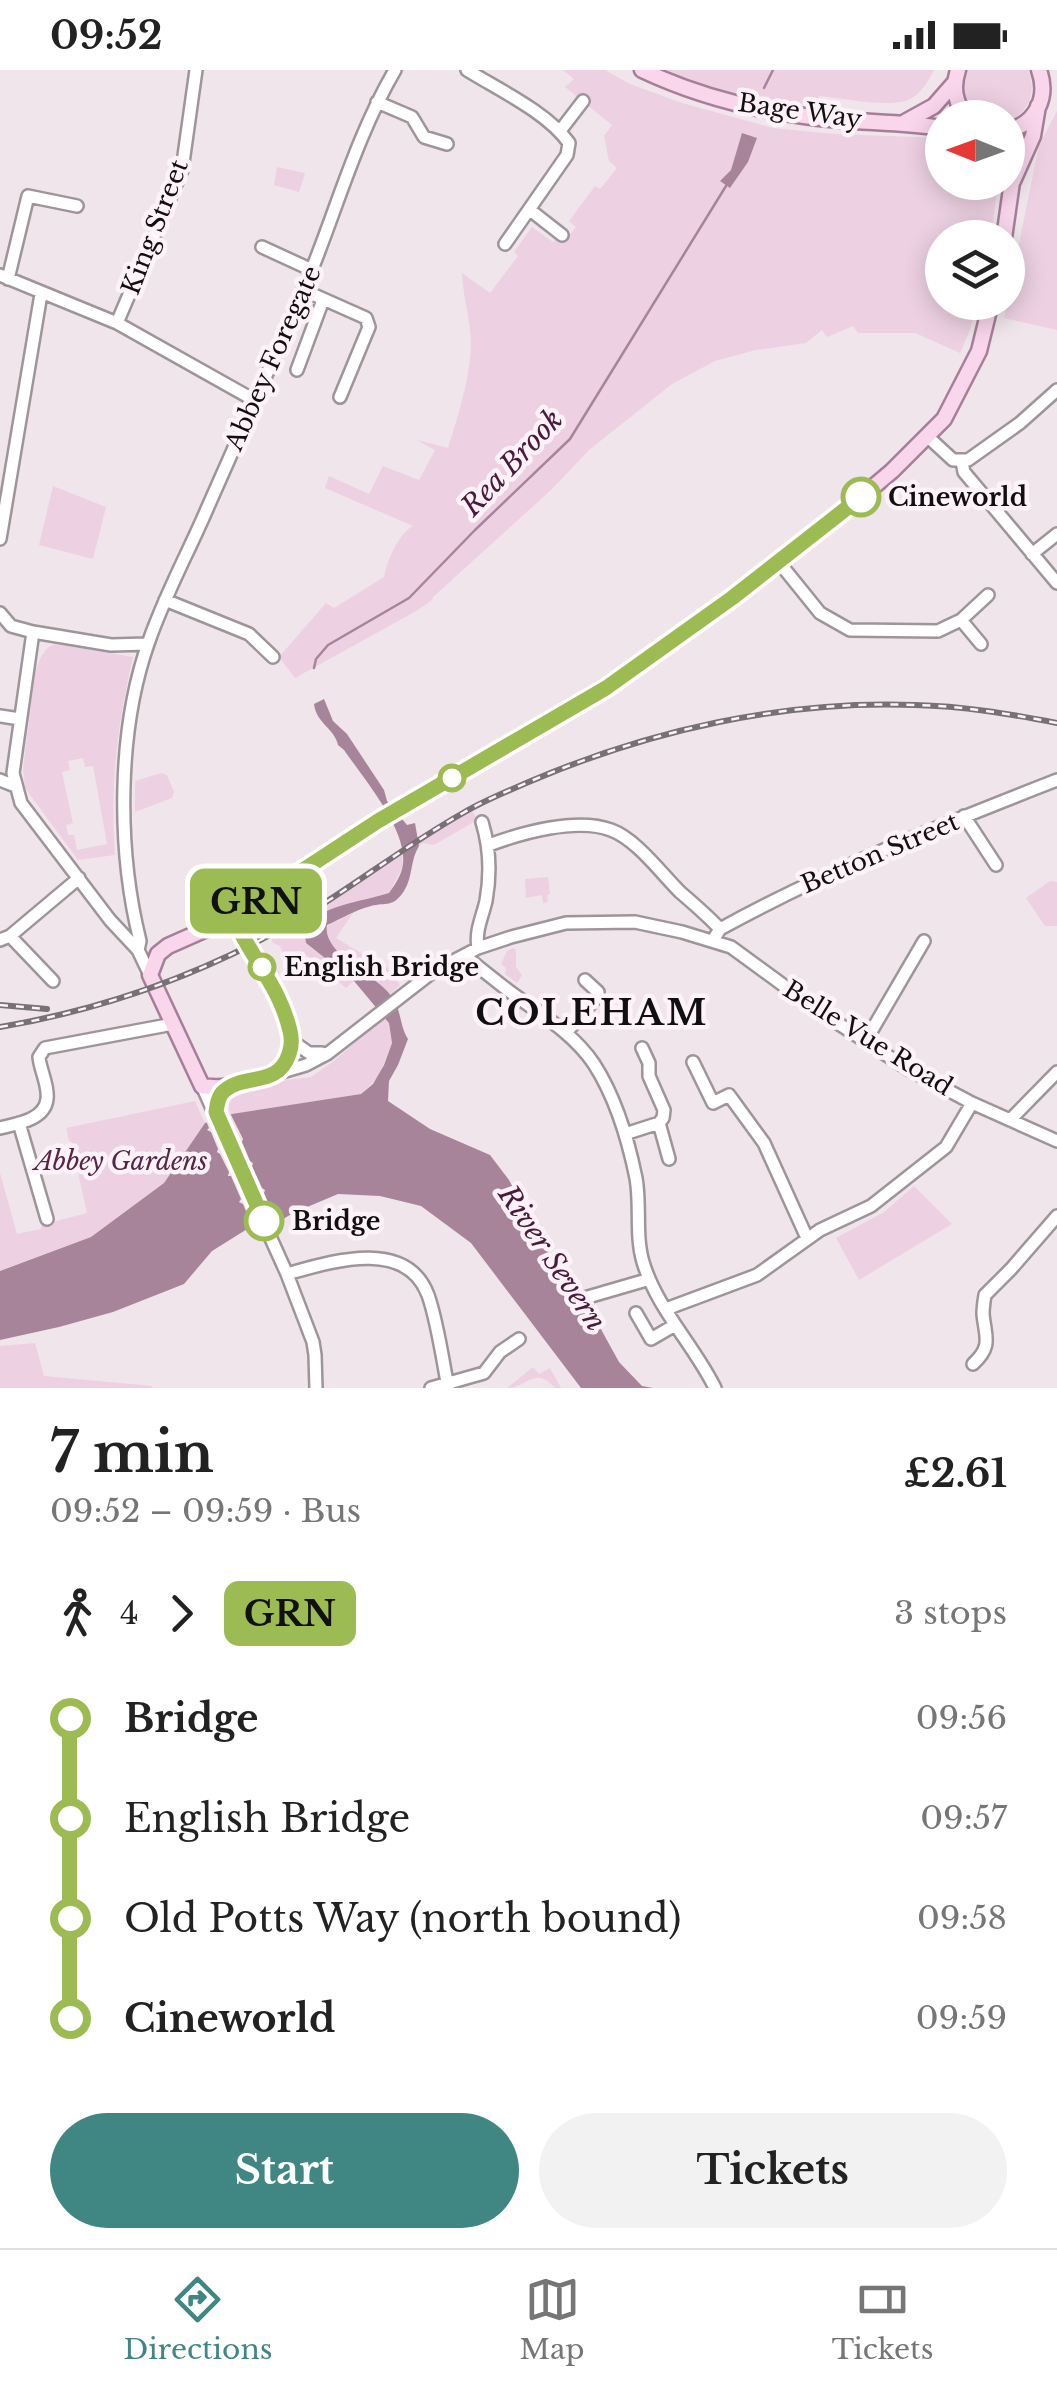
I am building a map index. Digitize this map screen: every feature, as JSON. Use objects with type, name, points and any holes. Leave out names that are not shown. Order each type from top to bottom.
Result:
[{"type":"main road","name":"Bage Way","points":[[642,70],[688,90],[770,111],[925,125]]},
{"type":"main road","points":[[1025,154],[1040,101],[1040,70]]},
{"type":"main road","points":[[1025,121],[1057,73]]},
{"type":"main road","points":[[904,122],[934,106],[956,75]]},
{"type":"main road","points":[[150,975],[158,954],[168,946],[236,924],[256,901],[378,821],[606,688],[860,498],[944,419],[979,351],[986,320]]},
{"type":"main road","points":[[202,1086],[226,1088],[275,1074],[286,1063],[292,1041],[272,982],[258,961],[249,928],[236,924]]},
{"type":"main road","name":"Abbey Foregate","points":[[150,975],[202,1086]]},
{"type":"street","name":"King Street","points":[[117,324],[182,170],[196,70]]},
{"type":"street","name":"Abbey Foregate","points":[[150,975],[139,945],[126,856],[125,780],[131,714],[148,644],[164,600],[312,270],[377,102],[396,70]]},
{"type":"street","points":[[469,72],[560,131],[569,143],[567,155],[505,244]]},
{"type":"street","points":[[560,131],[582,101]]},
{"type":"street","points":[[377,102],[412,116],[424,137],[447,144]]},
{"type":"street","points":[[77,206],[28,196],[4,277],[117,324],[254,400]]},
{"type":"street","points":[[530,210],[562,235]]},
{"type":"street","points":[[262,247],[312,270]]},
{"type":"street","points":[[303,290],[368,322],[340,396]]},
{"type":"street","points":[[0,539],[42,294]]},
{"type":"street","points":[[297,370],[323,300]]},
{"type":"street","points":[[927,436],[953,460],[968,460],[1020,424],[1057,390]]},
{"type":"street","points":[[962,462],[964,472],[1057,583]]},
{"type":"street","points":[[1032,554],[1057,534]]},
{"type":"street","points":[[778,562],[820,613],[850,630],[938,632],[962,620],[988,595]]},
{"type":"street","points":[[164,600],[248,634],[273,657]]},
{"type":"street","points":[[0,613],[11,626],[33,632],[110,645],[148,644]]},
{"type":"street","points":[[962,620],[980,644]]},
{"type":"street","points":[[15,786],[13,773],[33,632]]},
{"type":"street","points":[[0,716],[20,719]]},
{"type":"street","points":[[0,780],[15,786]]},
{"type":"street","name":"Betton Street","points":[[716,930],[833,871],[1057,780]]},
{"type":"street","name":"Abbey Foregate","points":[[15,786],[21,803],[110,920],[139,945]]},
{"type":"street","points":[[964,816],[996,865]]},
{"type":"street","points":[[478,948],[489,875],[489,844],[482,822]]},
{"type":"street","points":[[489,844],[563,827],[608,829],[633,844],[716,930]]},
{"type":"street","points":[[53,980],[5,938],[79,878]]},
{"type":"street","name":"Belle Vue Road","points":[[275,1074],[327,1054],[434,971],[478,948],[566,923],[635,922],[682,932],[716,930],[731,947],[813,1007],[908,1069],[1057,1142]]},
{"type":"street","points":[[865,1042],[924,942]]},
{"type":"street","points":[[139,945],[168,946]]},
{"type":"street","points":[[465,956],[566,1033],[593,1062],[625,1134],[640,1204],[641,1253],[650,1279],[716,1388]]},
{"type":"street","points":[[566,1033],[598,995],[585,980]]},
{"type":"street","points":[[0,1128],[34,1118],[46,1104],[39,1057],[45,1048],[173,1024]]},
{"type":"street","points":[[292,1041],[309,1053],[327,1054]]},
{"type":"street","points":[[625,1134],[659,1123],[663,1118],[664,1110],[642,1048]]},
{"type":"street","points":[[693,1062],[713,1103],[730,1094],[764,1142],[806,1238]]},
{"type":"street","points":[[1010,1120],[1057,1072]]},
{"type":"street","name":"Abbey Foregate","points":[[202,1086],[216,1113]]},
{"type":"street","points":[[226,1088],[216,1113],[280,1257],[312,1342],[316,1388]]},
{"type":"street","points":[[666,1309],[757,1274],[806,1238],[871,1206],[946,1148],[972,1103]]},
{"type":"street","points":[[659,1123],[669,1159]]},
{"type":"street","points":[[19,1124],[47,1219]]},
{"type":"street","points":[[972,1364],[986,1345],[985,1295],[1057,1216]]},
{"type":"street","points":[[287,1274],[333,1260],[366,1257],[406,1268],[428,1296],[448,1386]]},
{"type":"street","points":[[581,1300],[644,1281]]},
{"type":"street","points":[[636,1313],[658,1352]]},
{"type":"street","points":[[651,1339],[675,1325]]},
{"type":"street","points":[[430,1388],[472,1384],[500,1352],[520,1339]]},
{"type":"green space","points":[[563,70],[605,70],[630,84],[682,103],[773,128],[925,137],[925,200],[996,200],[993,220],[925,220],[925,320],[973,320],[960,353],[915,333],[858,333],[853,326],[827,337],[822,330],[806,343],[715,361],[672,384],[589,450],[432,600],[295,678],[279,657],[326,603],[334,608],[384,577],[394,548],[413,526],[325,488],[329,476],[369,494],[383,466],[419,480],[435,450],[417,440],[448,448],[466,384],[471,345],[462,273],[490,293],[518,256],[514,252],[532,227],[553,242],[558,237],[564,242],[576,227],[569,221],[595,186],[600,189],[617,168],[609,161],[604,136],[612,125],[565,87],[574,79]]},
{"type":"green space","points":[[660,70],[934,70],[927,83],[908,100],[876,103],[819,96],[817,107],[737,94]]},
{"type":"green space","points":[[965,70],[1028,70],[1032,86],[1025,108],[1025,100],[964,100]]},
{"type":"green space","points":[[1057,111],[1057,330],[1013,320],[1025,320],[1024,220],[1039,145]]},
{"type":"green space","points":[[277,167],[305,173],[299,192],[274,185]]},
{"type":"green space","points":[[53,486],[106,507],[93,559],[39,545]]},
{"type":"green space","points":[[56,644],[133,657],[116,755],[115,855],[78,860],[25,788],[23,769],[35,673],[42,655]],"holes":[[[83,758],[85,767],[93,766],[107,844],[77,850],[74,835],[68,835],[66,825],[73,823],[62,772],[70,770],[68,761]]]},
{"type":"green space","points":[[161,773],[167,775],[174,792],[172,798],[135,812],[135,781]]},
{"type":"green space","points":[[472,810],[477,820],[434,845],[419,846],[418,843]]},
{"type":"green space","points":[[402,855],[403,866],[389,894],[327,912],[306,943],[354,981],[346,988],[306,955],[288,966],[280,946],[270,936]]},
{"type":"green space","points":[[548,877],[548,902],[543,903],[542,895],[526,898],[525,879]]},
{"type":"green space","points":[[1050,881],[1057,882],[1057,926],[1045,926],[1026,898]]},
{"type":"green space","points":[[353,913],[336,938],[361,953],[375,973],[386,966],[400,985],[390,994],[329,943],[327,926]]},
{"type":"green space","points":[[513,948],[516,967],[522,975],[517,983],[505,974],[506,968],[501,964]]},
{"type":"green space","points":[[385,1016],[392,1043],[378,1077],[361,1094],[230,1115],[228,1099],[287,1080],[311,1077]]},
{"type":"green space","name":"Abbey Gardens","points":[[195,1101],[205,1123],[164,1183],[91,1237],[0,1271],[0,1173],[17,1234],[87,1213],[66,1128]]},
{"type":"green space","points":[[914,1186],[952,1224],[859,1280],[836,1238],[884,1212]]},
{"type":"green space","points":[[35,1343],[44,1376],[152,1388],[0,1388],[0,1346]]},
{"type":"green space","points":[[533,1367],[539,1374],[550,1368],[561,1388],[536,1378],[507,1388]]},
{"type":"water","points":[[742,133],[757,138],[748,162],[730,188],[720,181],[731,170]]},
{"type":"water","name":"River Severn","points":[[324,699],[333,721],[347,734],[384,790],[387,801],[407,825],[415,823],[419,846],[407,886],[396,900],[365,908],[327,925],[327,935],[338,952],[390,995],[408,1039],[389,1081],[388,1101],[430,1129],[490,1155],[619,1362],[642,1386],[653,1388],[581,1388],[471,1243],[421,1206],[380,1196],[338,1194],[280,1221],[252,1226],[212,1251],[184,1284],[113,1312],[0,1340],[0,1271],[91,1237],[164,1183],[205,1123],[232,1114],[361,1094],[373,1084],[384,1065],[392,1043],[389,1023],[354,981],[306,943],[304,928],[312,920],[332,909],[389,893],[403,864],[391,820],[315,711],[314,704]]},
{"type":"pier","points":[[229,1111],[279,1226],[255,1230],[250,1226],[231,1176],[207,1130],[205,1118]]},
{"type":"waterway","name":"Rea Brook","points":[[764,88],[773,70]]},
{"type":"waterway","name":"Rea Brook","points":[[314,668],[328,645],[409,598],[570,439],[726,186]]},
{"type":"railway","points":[[0,1027],[80,1010],[195,971],[304,916],[480,804],[577,763],[671,733],[768,713],[866,705],[951,707],[1057,723]]},
{"type":"railway","points":[[0,1005],[47,1009]]},
{"type":"bus line","name":"GRN","points":[[264,1221],[216,1112],[226,1088],[275,1074],[286,1063],[292,1041],[272,982],[241,933],[256,901],[378,821],[606,688],[732,598],[861,497]]},
{"type":"place","name":"Cineworld","points":[[861,497]]},
{"type":"place","name":"English Bridge","points":[[262,967]]},
{"type":"place","name":"Bridge","points":[[264,1221]]},
{"type":"district","name":"COLEHAM","points":[[592,1012]]}]
